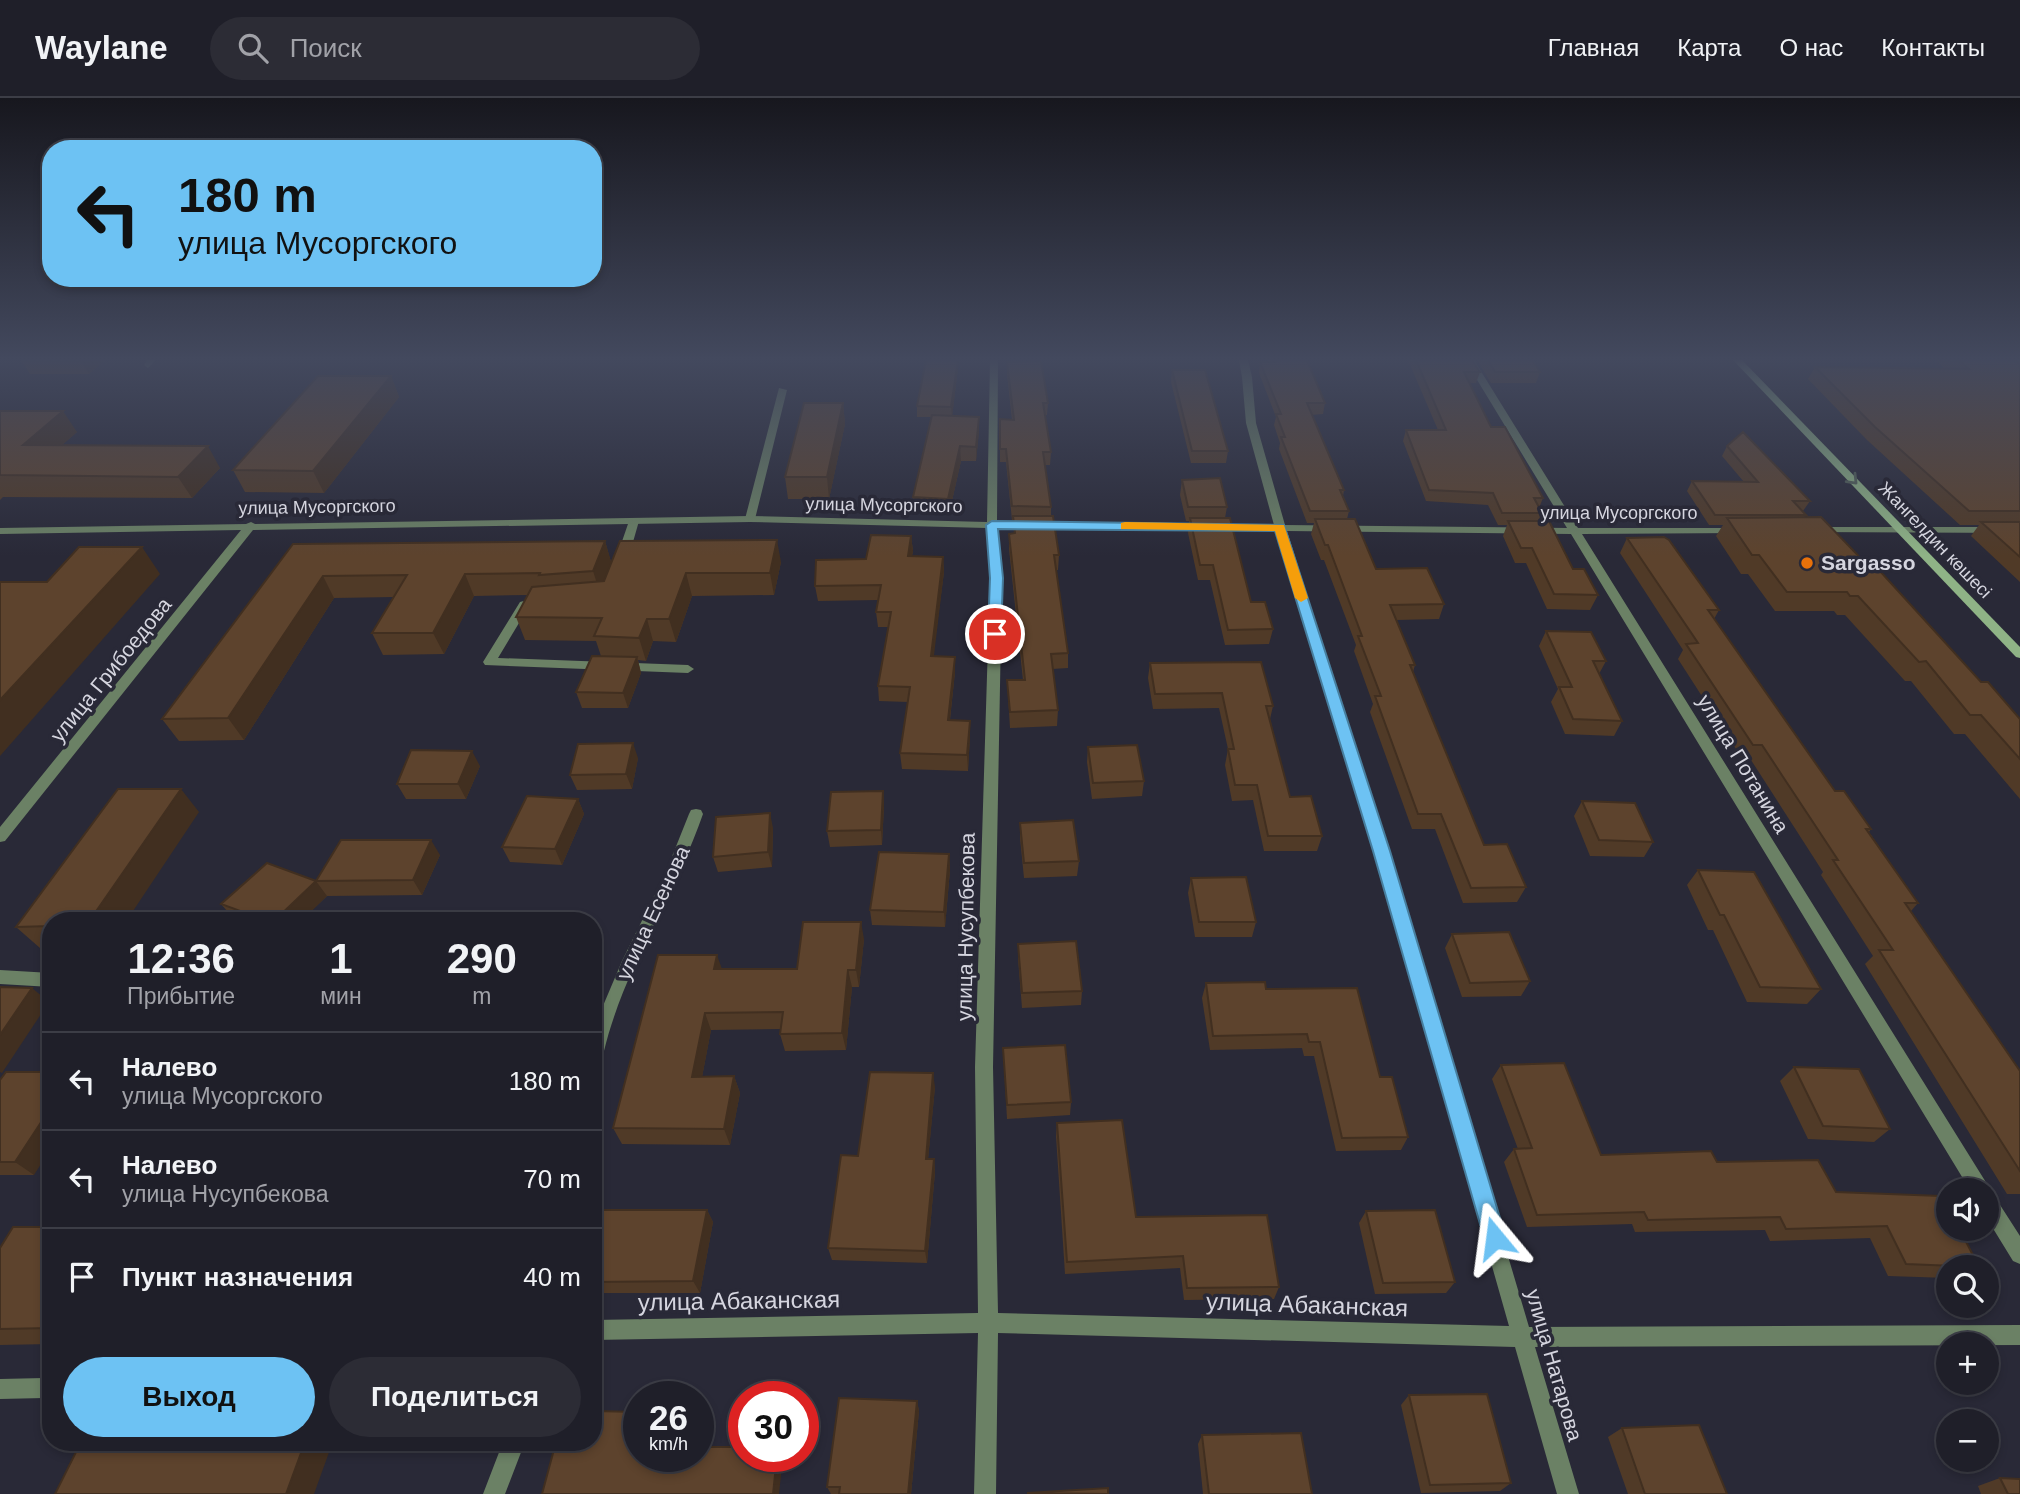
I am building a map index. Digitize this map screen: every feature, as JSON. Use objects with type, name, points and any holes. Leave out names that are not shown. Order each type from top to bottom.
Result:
[{"type":"main road","name":"Жангелдин көшесі","points":[[1800,425],[2020,654]]},
{"type":"street","points":[[750,519],[773,425]]},
{"type":"street","name":"улица Нусупбекова","points":[[985,1494],[988,1323],[984,1068],[996,578],[992,525],[993,425]]},
{"type":"street","name":"улица Натарова","points":[[1252,425],[1280,527],[1381,851],[1568,1494]]},
{"type":"street","name":"улица Потанина","points":[[1510,425],[1972,1178]]},
{"type":"street","name":"улица Мусоргского","points":[[0,531],[750,519],[992,525],[1576,531],[1751,530]]},
{"type":"street","points":[[620,566],[634,521]]},
{"type":"street","name":"улица Грибоедова","points":[[0,837],[251,525]]},
{"type":"street","points":[[1805,530],[2020,530]]},
{"type":"street","points":[[548,601],[524,604],[489,662],[688,669]]},
{"type":"street","name":"улица Есенова","points":[[602,1035],[618,989],[685,849],[696,814]]},
{"type":"street","points":[[0,977],[42,979]]},
{"type":"street","points":[[1999,1221],[2020,1254]]},
{"type":"street","name":"улица Абаканская","points":[[602,1329],[988,1323],[1524,1337],[1906,1338],[2020,1335]]},
{"type":"street","points":[[0,1389],[42,1388]]},
{"type":"street","points":[[494,1494],[511,1451]]},
{"type":"building","points":[[0,425],[46,425],[23,445],[208,446],[178,477],[0,475]]},
{"type":"building","points":[[274,425],[351,425],[313,471],[233,470]]},
{"type":"building","points":[[798,425],[838,425],[827,477],[785,477]]},
{"type":"building","points":[[930,425],[978,425],[976,447],[960,446],[948,499],[913,497]]},
{"type":"building","points":[[1000,425],[1047,425],[1051,452],[1043,452],[1051,507],[1012,506],[1006,449],[1000,449]]},
{"type":"building","points":[[1186,425],[1221,425],[1228,451],[1192,451]]},
{"type":"building","points":[[1280,425],[1316,425],[1344,490],[1340,490],[1349,511],[1310,511],[1281,437],[1285,437]]},
{"type":"building","points":[[1444,425],[1505,427],[1543,498],[1534,498],[1542,513],[1502,513],[1493,493],[1429,490],[1406,430],[1446,430]]},
{"type":"building","points":[[1873,425],[2020,425],[2020,511],[1969,511]]},
{"type":"building","points":[[1743,432],[1810,501],[1793,501],[1806,515],[1715,515],[1692,481],[1758,482],[1727,446]]},
{"type":"building","points":[[1220,478],[1227,507],[1188,507],[1182,480]]},
{"type":"building","points":[[1013,516],[1053,516],[1059,555],[1054,555],[1068,653],[1051,654],[1058,710],[1010,712],[1007,680],[1025,680],[1009,534],[1015,533]]},
{"type":"building","points":[[1821,517],[1872,570],[1879,570],[1981,682],[1988,682],[2020,719],[2020,759],[1981,715],[1970,715],[1926,661],[1919,662],[1858,596],[1850,596],[1847,592],[1787,592],[1759,555],[1752,555],[1727,518]]},
{"type":"building","points":[[1190,518],[1230,518],[1251,602],[1265,602],[1273,629],[1228,630],[1213,565],[1200,565]]},
{"type":"building","points":[[1315,519],[1355,519],[1376,569],[1427,568],[1444,604],[1390,605],[1415,665],[1410,665],[1484,845],[1507,844],[1526,887],[1471,888],[1441,814],[1418,814],[1375,696],[1381,696],[1358,636],[1362,636],[1328,545],[1325,545]]},
{"type":"building","points":[[1508,521],[1549,521],[1573,569],[1584,569],[1598,595],[1554,594],[1532,548],[1521,548]]},
{"type":"building","points":[[1981,522],[2020,522],[2020,557]]},
{"type":"building","points":[[871,535],[911,536],[908,556],[943,557],[931,656],[955,657],[948,720],[970,721],[967,755],[900,753],[910,687],[878,686],[891,612],[876,612],[881,585],[815,586],[816,560],[866,559]]},
{"type":"building","points":[[1664,537],[1669,540],[1719,610],[1708,610],[1835,791],[1844,791],[1871,829],[1866,829],[1918,903],[1905,903],[2020,1071],[2020,1171],[1879,950],[1893,950],[1833,860],[1838,860],[1762,745],[1753,745],[1686,644],[1698,643],[1627,538]]},
{"type":"building","points":[[777,540],[770,573],[686,573],[669,619],[647,619],[639,638],[594,636],[602,618],[516,617],[532,587],[604,581],[620,541]]},
{"type":"building","points":[[605,541],[593,571],[539,575],[540,573],[465,574],[433,633],[372,633],[407,575],[323,576],[228,718],[162,719],[293,544]]},
{"type":"building","points":[[79,547],[142,547],[0,700],[0,582],[47,582]]},
{"type":"building","points":[[1546,631],[1591,632],[1606,661],[1593,661],[1622,721],[1573,719],[1559,687],[1572,687]]},
{"type":"building","points":[[592,656],[637,657],[623,693],[576,692]]},
{"type":"building","points":[[1261,662],[1273,706],[1266,706],[1290,797],[1311,796],[1322,836],[1268,836],[1257,785],[1235,785],[1228,749],[1234,749],[1222,693],[1155,694],[1150,663]]},
{"type":"building","points":[[633,743],[626,774],[570,775],[578,744]]},
{"type":"building","points":[[1137,745],[1144,781],[1093,783],[1088,747]]},
{"type":"building","points":[[411,750],[472,751],[458,784],[397,784]]},
{"type":"building","points":[[118,789],[181,789],[96,912],[42,912],[42,926],[16,927]]},
{"type":"building","points":[[883,791],[881,830],[827,831],[831,792]]},
{"type":"building","points":[[527,796],[578,799],[555,849],[502,847]]},
{"type":"building","points":[[1582,801],[1635,803],[1653,842],[1599,840]]},
{"type":"building","points":[[770,813],[768,852],[713,857],[716,817]]},
{"type":"building","points":[[1073,820],[1079,861],[1024,863],[1020,823]]},
{"type":"building","points":[[341,840],[431,840],[413,880],[316,881]]},
{"type":"building","points":[[879,852],[949,854],[944,912],[870,910]]},
{"type":"building","points":[[267,863],[316,881],[283,912],[243,912],[221,904]]},
{"type":"building","points":[[1698,870],[1754,872],[1821,989],[1760,987]]},
{"type":"building","points":[[1246,877],[1256,922],[1199,922],[1191,878]]},
{"type":"building","points":[[803,922],[861,922],[856,970],[848,970],[842,1033],[780,1034],[783,1012],[705,1013],[692,1077],[734,1076],[724,1129],[613,1128],[658,955],[717,955],[714,969],[797,969]]},
{"type":"building","points":[[1509,932],[1530,981],[1470,983],[1452,934]]},
{"type":"building","points":[[1076,941],[1082,991],[1022,993],[1018,944]]},
{"type":"building","points":[[1265,982],[1266,989],[1357,988],[1380,1077],[1392,1077],[1408,1137],[1342,1138],[1320,1042],[1309,1042],[1307,1034],[1213,1036],[1206,983]]},
{"type":"building","points":[[0,987],[32,988],[0,1035]]},
{"type":"building","points":[[1065,1045],[1071,1102],[1007,1105],[1003,1048]]},
{"type":"building","points":[[1564,1063],[1601,1155],[1711,1151],[1717,1162],[1818,1160],[1836,1192],[1936,1196],[1936,1241],[1966,1241],[1973,1255],[1936,1255],[1936,1265],[1906,1264],[1887,1226],[1786,1229],[1780,1217],[1648,1220],[1644,1212],[1537,1215],[1514,1149],[1532,1148],[1501,1065]]},
{"type":"building","points":[[1794,1067],[1859,1069],[1890,1129],[1823,1126]]},
{"type":"building","points":[[6,1072],[42,1072],[42,1121],[15,1162],[0,1162],[0,1080]]},
{"type":"building","points":[[870,1072],[933,1073],[926,1159],[934,1159],[925,1251],[828,1248],[841,1155],[858,1156]]},
{"type":"building","points":[[1122,1120],[1136,1217],[1267,1215],[1279,1287],[1187,1288],[1183,1256],[1067,1262],[1057,1123]]},
{"type":"building","points":[[602,1210],[707,1210],[693,1281],[602,1282]]},
{"type":"building","points":[[1435,1210],[1455,1282],[1383,1283],[1366,1211]]},
{"type":"building","points":[[13,1227],[42,1227],[42,1328],[0,1329],[0,1248]]},
{"type":"building","points":[[1487,1394],[1511,1483],[1430,1485],[1409,1395]]},
{"type":"building","points":[[839,1398],[917,1401],[908,1494],[839,1494],[840,1487],[827,1487]]},
{"type":"building","points":[[602,1411],[623,1412],[623,1472],[714,1472],[714,1447],[728,1447],[728,1472],[775,1472],[773,1494],[542,1494],[554,1451],[602,1451]]},
{"type":"building","points":[[1699,1425],[1727,1494],[1645,1494],[1622,1428]]},
{"type":"building","points":[[1301,1433],[1312,1494],[1209,1494],[1202,1435]]},
{"type":"building","points":[[76,1451],[302,1451],[286,1494],[55,1494]]},
{"type":"building","points":[[2000,1478],[2020,1479],[2020,1494],[2008,1494]]},
{"type":"building","points":[[1108,1488],[1108,1494],[1027,1493]]},
{"type":"slow traffic","points":[[1125,526],[1280,527],[1301,598]]},
{"type":"place","name":"Sargasso","points":[[1807,563]]},
{"type":"route","points":[[995,634],[996,578],[992,525],[1280,527],[1381,851],[1495,1238]]}]
